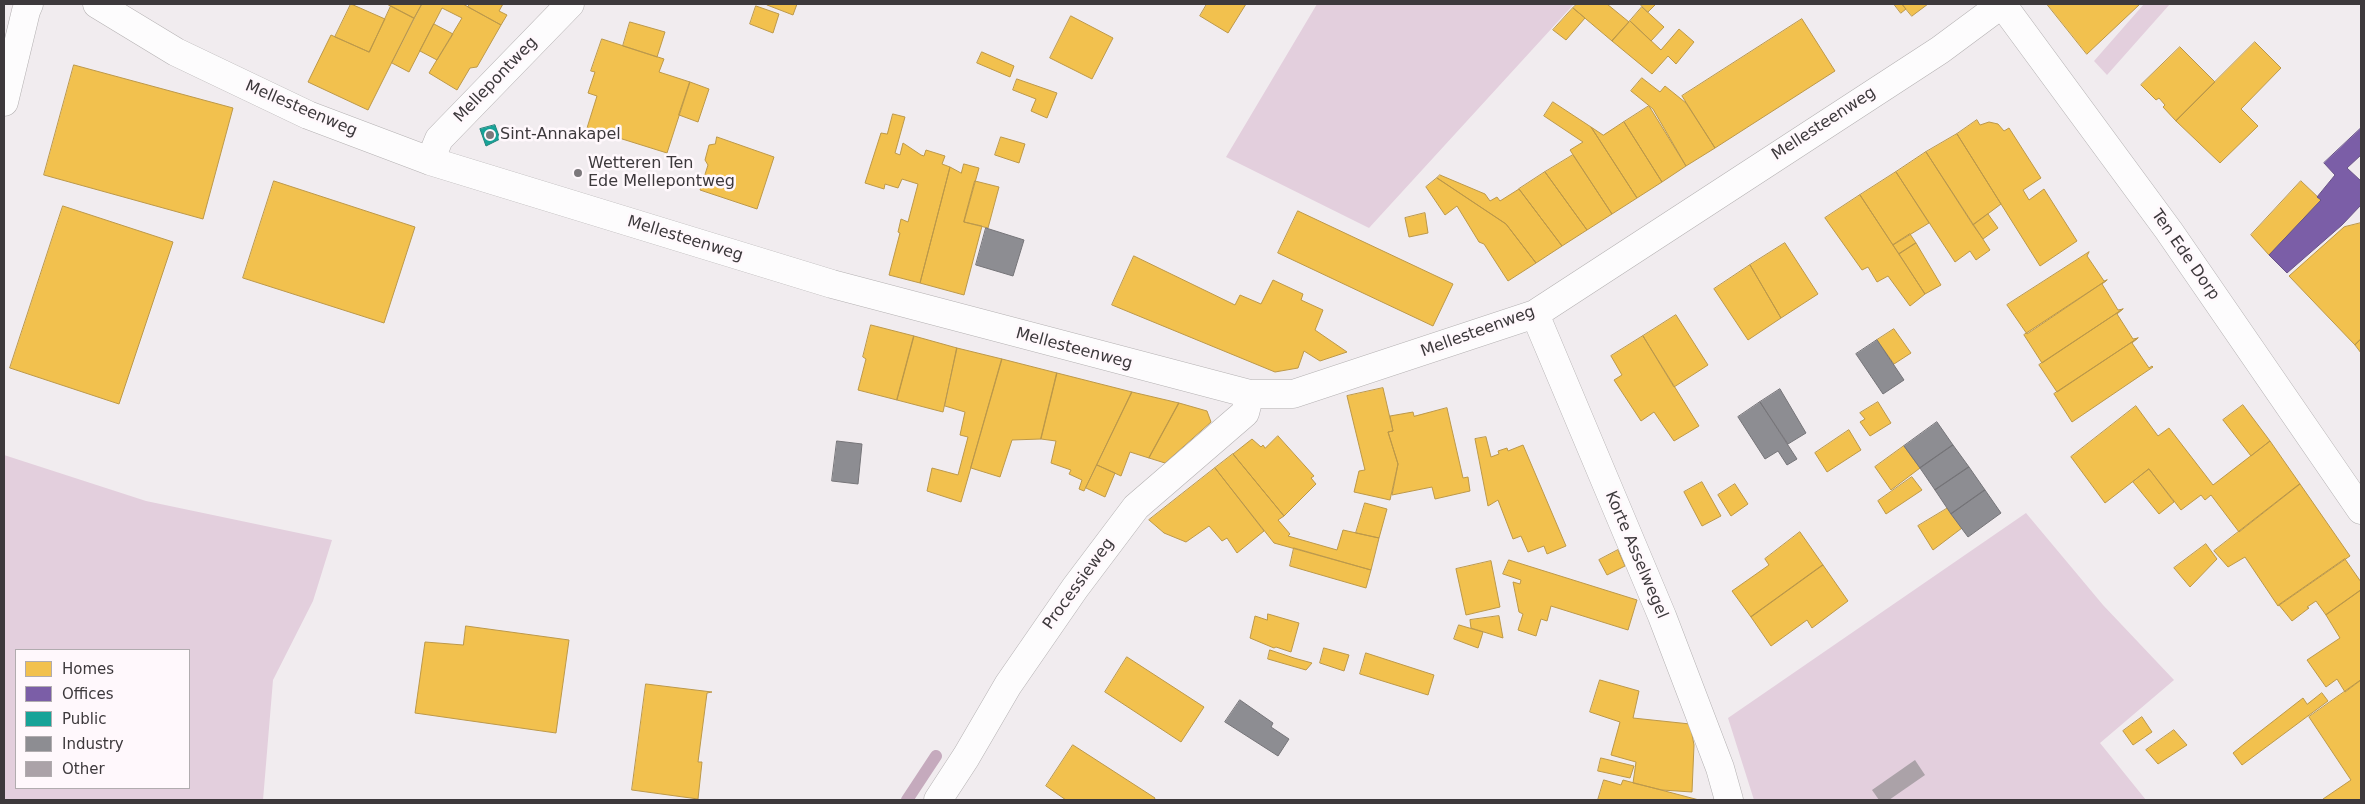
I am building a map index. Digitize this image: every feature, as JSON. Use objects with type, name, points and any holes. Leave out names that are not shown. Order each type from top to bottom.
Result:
[{"type":"street","points":[[4,102],[29,4]]},
{"type":"street","name":"Mellesteenweg","points":[[97,4],[176,52],[299,111],[430,161],[832,284],[1250,394],[1294,394],[1535,314],[1940,50],[2002,4]]},
{"type":"street","name":"Mellepontweg","points":[[430,161],[439,139],[570,4]]},
{"type":"street","name":"Ten Ede Dorp","points":[[2002,4],[2169,230],[2361,510]]},
{"type":"street","name":"Korte Asselwegel","points":[[1535,314],[1662,616],[1720,768],[1729,800]]},
{"type":"street","name":"Processieweg","points":[[938,800],[966,757],[1008,685],[1075,588],[1132,513],[1245,413],[1250,394]]},
{"type":"shaded area","points":[[1317,4],[1574,4],[1369,228],[1226,157]]},
{"type":"shaded area","points":[[2144,4],[2170,4],[2107,75],[2094,61]]},
{"type":"shaded area","points":[[4,455],[146,501],[332,540],[313,601],[273,680],[263,800],[4,800]]},
{"type":"shaded area","points":[[2026,513],[2103,605],[2174,680],[2100,743],[2146,800],[1754,800],[1728,718]]},
{"type":"building: Homes","points":[[351,4],[385,19],[369,52],[335,37]]},
{"type":"building: Homes","points":[[387,4],[422,4],[414,18]]},
{"type":"building: Homes","points":[[422,4],[463,4],[501,25],[477,67],[470,68],[457,90],[429,73],[462,18],[442,8],[409,72],[392,63]]},
{"type":"building: Homes","points":[[470,4],[503,4],[499,11],[507,15],[501,25],[468,7]]},
{"type":"building: Homes","points":[[767,4],[797,4],[793,15]]},
{"type":"building: Homes","points":[[1207,4],[1246,4],[1228,33],[1200,16]]},
{"type":"building: Homes","points":[[1577,4],[1607,4],[1629,22],[1612,41],[1573,8]]},
{"type":"building: Homes","points":[[1640,4],[1656,4],[1648,12]]},
{"type":"building: Homes","points":[[1894,4],[1902,4],[1906,9],[1901,13]]},
{"type":"building: Homes","points":[[1902,4],[1928,4],[1912,16]]},
{"type":"building: Homes","points":[[2047,4],[2138,4],[2139,5],[2087,54]]},
{"type":"building: Homes","points":[[391,6],[414,18],[368,110],[308,82],[331,35],[369,52]]},
{"type":"building: Homes","points":[[756,6],[779,14],[773,33],[750,24]]},
{"type":"building: Homes","points":[[1642,7],[1664,27],[1651,41],[1630,21]]},
{"type":"building: Homes","points":[[1573,8],[1585,18],[1566,40],[1553,30]]},
{"type":"building: Homes","points":[[1071,16],[1113,38],[1092,79],[1050,58]]},
{"type":"building: Homes","points":[[1802,19],[1835,71],[1715,148],[1682,96]]},
{"type":"building: Homes","points":[[1630,21],[1661,50],[1679,29],[1694,42],[1676,64],[1668,56],[1652,74],[1612,41]]},
{"type":"building: Homes","points":[[630,22],[665,32],[657,57],[623,46]]},
{"type":"building: Homes","points":[[434,24],[453,34],[437,60],[420,51]]},
{"type":"building: Homes","points":[[602,39],[664,59],[659,72],[690,82],[667,153],[587,128],[597,96],[588,93],[595,72],[591,71]]},
{"type":"building: Homes","points":[[2255,42],[2281,68],[2241,109],[2258,126],[2220,163],[2176,121]]},
{"type":"building: Homes","points":[[2180,47],[2215,82],[2176,121],[2163,107],[2165,105],[2159,98],[2156,100],[2141,85]]},
{"type":"building: Homes","points":[[982,52],[1014,66],[1010,77],[977,63]]},
{"type":"building: Homes","points":[[74,65],[233,108],[203,219],[44,175]]},
{"type":"building: Homes","points":[[1642,78],[1660,92],[1665,86],[1686,103],[1715,148],[1686,166],[1653,109],[1631,91]]},
{"type":"building: Homes","points":[[1017,79],[1057,93],[1047,118],[1031,111],[1036,99],[1013,90]]},
{"type":"building: Homes","points":[[690,82],[709,89],[698,122],[679,115]]},
{"type":"building: Homes","points":[[1553,102],[1591,127],[1637,198],[1612,214],[1570,150],[1583,142],[1544,116]]},
{"type":"building: Homes","points":[[1649,106],[1686,166],[1662,182],[1624,122]]},
{"type":"building: Homes","points":[[893,114],[905,117],[895,153],[900,155],[903,143],[924,156],[926,150],[945,156],[942,164],[950,167],[920,283],[889,275],[900,233],[898,232],[901,219],[908,222],[918,184],[902,179],[898,188],[885,184],[884,189],[865,183],[881,133],[887,134]]},
{"type":"building: Homes","points":[[1977,120],[1980,125],[1989,122],[1998,124],[2004,131],[2009,128],[2041,178],[2023,190],[2029,200],[2044,189],[2077,241],[2040,266],[1957,134]]},
{"type":"building: Homes","points":[[1624,122],[1662,182],[1637,198],[1591,127],[1603,135]]},
{"type":"building: Homes","points":[[1957,134],[2001,204],[1973,225],[1926,152]]},
{"type":"building: Homes","points":[[717,137],[774,157],[757,209],[700,190],[708,165],[705,160],[709,145],[715,144]]},
{"type":"building: Homes","points":[[1001,137],[1025,144],[1019,163],[995,155]]},
{"type":"building: Homes","points":[[1926,152],[1990,250],[1976,260],[1970,251],[1955,262],[1896,172]]},
{"type":"building: Homes","points":[[1573,155],[1612,214],[1587,230],[1545,172]]},
{"type":"building: Homes","points":[[964,164],[979,168],[964,222],[982,226],[964,295],[920,283],[950,167],[961,173]]},
{"type":"building: Homes","points":[[1545,172],[1587,230],[1562,246],[1519,189]]},
{"type":"building: Homes","points":[[1896,172],[1929,223],[1893,245],[1860,195]]},
{"type":"building: Homes","points":[[1440,175],[1485,194],[1490,201],[1497,197],[1500,201],[1519,189],[1562,246],[1536,263],[1506,224],[1437,178]]},
{"type":"building: Homes","points":[[1437,178],[1506,224],[1536,263],[1508,281],[1484,244],[1479,242],[1457,206],[1445,215],[1426,187]]},
{"type":"building: Homes","points":[[274,181],[415,227],[384,323],[243,278]]},
{"type":"building: Homes","points":[[975,181],[999,187],[988,228],[964,222]]},
{"type":"building: Homes","points":[[2301,181],[2321,200],[2269,255],[2251,235]]},
{"type":"building: Homes","points":[[1860,195],[1925,294],[1910,306],[1888,276],[1877,282],[1868,267],[1862,270],[1825,218]]},
{"type":"building: Homes","points":[[63,206],[173,242],[119,404],[10,368]]},
{"type":"building: Homes","points":[[1298,211],[1453,284],[1433,326],[1278,253]]},
{"type":"building: Homes","points":[[1425,213],[1428,233],[1409,237],[1405,218]]},
{"type":"building: Homes","points":[[1988,214],[1998,228],[1983,239],[1973,225]]},
{"type":"building: Homes","points":[[2361,223],[2361,339],[2355,345],[2289,276],[2344,227]]},
{"type":"building: Homes","points":[[1910,234],[1916,243],[1899,254],[1893,245]]},
{"type":"building: Homes","points":[[1785,243],[1818,294],[1781,318],[1750,265]]},
{"type":"building: Homes","points":[[1916,243],[1941,285],[1925,294],[1899,254]]},
{"type":"building: Homes","points":[[2089,252],[2087,256],[2104,281],[2107,280],[2027,334],[2007,305]]},
{"type":"building: Homes","points":[[1134,256],[1235,305],[1240,295],[1261,304],[1273,280],[1303,294],[1301,300],[1323,310],[1315,330],[1347,352],[1320,361],[1304,351],[1298,368],[1275,372],[1112,305]]},
{"type":"building: Homes","points":[[1750,265],[1781,318],[1748,340],[1714,289]]},
{"type":"building: Homes","points":[[2107,280],[2102,284],[2118,310],[2123,309],[2042,363],[2024,335]]},
{"type":"building: Homes","points":[[2123,309],[2117,314],[2133,339],[2138,338],[2057,392],[2039,365]]},
{"type":"building: Homes","points":[[1676,315],[1708,365],[1674,387],[1643,336]]},
{"type":"building: Homes","points":[[871,325],[914,336],[897,400],[858,390],[866,359],[863,357]]},
{"type":"building: Homes","points":[[1894,329],[1911,353],[1894,364],[1877,340]]},
{"type":"building: Homes","points":[[914,336],[957,348],[943,412],[897,400]]},
{"type":"building: Homes","points":[[1643,336],[1699,426],[1674,441],[1654,412],[1641,421],[1614,380],[1622,375],[1611,356]]},
{"type":"building: Homes","points":[[2138,338],[2132,343],[2149,368],[2153,367],[2072,422],[2054,394]]},
{"type":"building: Homes","points":[[2361,339],[2361,353],[2355,345]]},
{"type":"building: Homes","points":[[957,348],[1002,359],[961,502],[927,491],[932,468],[958,475],[968,437],[960,435],[965,412],[945,406]]},
{"type":"building: Homes","points":[[1002,359],[1057,373],[1041,439],[1012,440],[1000,477],[971,468]]},
{"type":"building: Homes","points":[[1057,373],[1132,392],[1084,491],[1079,489],[1082,480],[1069,474],[1071,470],[1051,463],[1056,441],[1041,439]]},
{"type":"building: Homes","points":[[1383,388],[1393,431],[1388,432],[1398,464],[1390,500],[1354,492],[1359,471],[1365,470],[1347,396]]},
{"type":"building: Homes","points":[[1132,392],[1179,403],[1149,458],[1130,452],[1121,476],[1097,465]]},
{"type":"building: Homes","points":[[1878,402],[1891,423],[1870,436],[1860,422],[1865,419],[1860,413]]},
{"type":"building: Homes","points":[[1179,403],[1207,411],[1211,422],[1165,463],[1149,458]]},
{"type":"building: Homes","points":[[2243,405],[2270,441],[2251,456],[2223,420]]},
{"type":"building: Homes","points":[[2136,406],[2158,436],[2169,428],[2213,485],[2270,441],[2300,484],[2239,532],[2211,495],[2205,500],[2201,495],[2181,510],[2149,469],[2105,503],[2071,457]]},
{"type":"building: Homes","points":[[1447,408],[1463,478],[1468,477],[1470,491],[1435,499],[1432,487],[1392,495],[1398,464],[1388,432],[1393,431],[1390,416],[1413,412],[1414,416]]},
{"type":"building: Homes","points":[[1849,430],[1861,450],[1827,472],[1815,453]]},
{"type":"building: Homes","points":[[1278,436],[1314,476],[1311,478],[1316,484],[1284,516],[1233,454],[1252,439],[1265,448]]},
{"type":"building: Homes","points":[[1486,437],[1491,457],[1499,454],[1498,451],[1507,448],[1508,451],[1523,445],[1566,546],[1547,554],[1544,546],[1528,552],[1521,536],[1513,539],[1498,500],[1488,506],[1475,439]]},
{"type":"building: Homes","points":[[1904,446],[1920,468],[1891,490],[1875,467]]},
{"type":"building: Homes","points":[[1233,454],[1284,516],[1278,520],[1290,534],[1288,536],[1337,550],[1343,530],[1379,538],[1371,570],[1274,543],[1215,468]]},
{"type":"building: Homes","points":[[1097,465],[1115,473],[1105,497],[1086,488]]},
{"type":"building: Homes","points":[[1215,468],[1264,531],[1237,553],[1227,538],[1222,541],[1209,526],[1186,542],[1164,533],[1149,520]]},
{"type":"building: Homes","points":[[2149,469],[2174,502],[2159,514],[2133,482]]},
{"type":"building: Homes","points":[[1912,477],[1922,490],[1886,514],[1878,501]]},
{"type":"building: Homes","points":[[1702,482],[1721,516],[1702,526],[1684,492]]},
{"type":"building: Homes","points":[[1735,484],[1748,504],[1731,516],[1718,495]]},
{"type":"building: Homes","points":[[2300,484],[2350,556],[2278,606],[2245,557],[2228,567],[2214,551]]},
{"type":"building: Homes","points":[[1365,503],[1387,509],[1379,538],[1356,533]]},
{"type":"building: Homes","points":[[1948,508],[1962,528],[1933,550],[1918,526]]},
{"type":"building: Homes","points":[[1800,532],[1823,565],[1751,617],[1732,591],[1769,565],[1765,559]]},
{"type":"building: Homes","points":[[2206,544],[2217,559],[2190,587],[2174,568]]},
{"type":"building: Homes","points":[[1294,548],[1371,570],[1366,588],[1290,566]]},
{"type":"building: Homes","points":[[1618,550],[1625,566],[1607,575],[1599,560]]},
{"type":"building: Homes","points":[[2345,559],[2361,582],[2361,590],[2326,615],[2316,601],[2292,621],[2279,605]]},
{"type":"building: Homes","points":[[1509,560],[1637,600],[1628,630],[1551,606],[1547,621],[1541,619],[1536,636],[1518,630],[1523,614],[1519,612],[1513,582],[1520,584],[1521,580],[1503,574]]},
{"type":"building: Homes","points":[[1491,561],[1500,607],[1466,615],[1456,569]]},
{"type":"building: Homes","points":[[1823,565],[1848,601],[1812,628],[1807,620],[1771,646],[1751,617]]},
{"type":"building: Homes","points":[[2361,590],[2361,680],[2345,692],[2337,679],[2326,687],[2307,660],[2340,638],[2326,615]]},
{"type":"building: Homes","points":[[1268,614],[1299,623],[1291,652],[1274,648],[1250,638],[1255,616],[1267,620]]},
{"type":"building: Homes","points":[[1499,616],[1503,638],[1471,628],[1470,620]]},
{"type":"building: Homes","points":[[1459,625],[1483,632],[1478,648],[1454,639]]},
{"type":"building: Homes","points":[[466,626],[569,640],[556,733],[415,713],[425,642],[463,645]]},
{"type":"building: Homes","points":[[1324,648],[1349,655],[1344,671],[1320,663]]},
{"type":"building: Homes","points":[[1270,650],[1312,663],[1306,670],[1268,659]]},
{"type":"building: Homes","points":[[1366,653],[1434,675],[1428,695],[1360,674]]},
{"type":"building: Homes","points":[[1127,657],[1204,707],[1181,742],[1105,692]]},
{"type":"building: Homes","points":[[1600,680],[1639,691],[1633,718],[1690,724],[1694,745],[1692,792],[1662,790],[1633,783],[1636,762],[1611,755],[1620,722],[1590,712]]},
{"type":"building: Homes","points":[[2361,680],[2361,800],[2323,800],[2351,780],[2309,717]]},
{"type":"building: Homes","points":[[646,684],[712,692],[707,693],[698,762],[702,762],[698,799],[632,790]]},
{"type":"building: Homes","points":[[2322,693],[2328,701],[2242,765],[2233,753],[2303,698],[2307,704]]},
{"type":"building: Homes","points":[[2142,717],[2152,732],[2133,745],[2123,731]]},
{"type":"building: Homes","points":[[2174,730],[2187,745],[2158,764],[2146,750]]},
{"type":"building: Homes","points":[[1073,745],[1155,798],[1154,800],[1066,800],[1046,786]]},
{"type":"building: Homes","points":[[1601,758],[1634,766],[1630,778],[1598,771]]},
{"type":"building: Homes","points":[[1604,780],[1621,785],[1623,780],[1699,800],[1598,800]]},
{"type":"building: Offices","points":[[2361,128],[2361,155],[2347,168],[2361,181],[2361,205],[2342,225],[2287,273],[2269,255],[2321,200],[2317,197],[2335,175],[2324,163]]},
{"type":"building: Public","name":"Sint-Annakapel","points":[[495,125],[500,139],[486,146],[480,129]]},
{"type":"building: Industry","points":[[986,228],[1024,240],[1013,276],[976,265]]},
{"type":"building: Industry","points":[[1877,340],[1904,380],[1883,394],[1856,354]]},
{"type":"building: Industry","points":[[1780,389],[1806,433],[1788,444],[1760,402]]},
{"type":"building: Industry","points":[[1760,402],[1797,459],[1787,465],[1778,451],[1765,459],[1738,417]]},
{"type":"building: Industry","points":[[1937,422],[1953,445],[1920,468],[1904,446]]},
{"type":"building: Industry","points":[[837,441],[862,444],[858,484],[832,481]]},
{"type":"building: Industry","points":[[1953,445],[1969,467],[1935,490],[1920,468]]},
{"type":"building: Industry","points":[[1969,467],[1985,490],[1951,514],[1935,490]]},
{"type":"building: Industry","points":[[1985,490],[2001,513],[1968,537],[1951,514]]},
{"type":"building: Industry","points":[[1240,700],[1273,723],[1271,727],[1289,739],[1278,756],[1225,722]]},
{"type":"building: Other","points":[[1915,760],[1925,775],[1889,800],[1879,800],[1872,790]]},
{"type":"waterway","points":[[907,800],[936,756]]},
{"type":"place","name":"Sint-Annakapel","points":[[490,135]]},
{"type":"place","name":"Wetteren Ten Ede Mellepontweg","points":[[578,173]]}]
